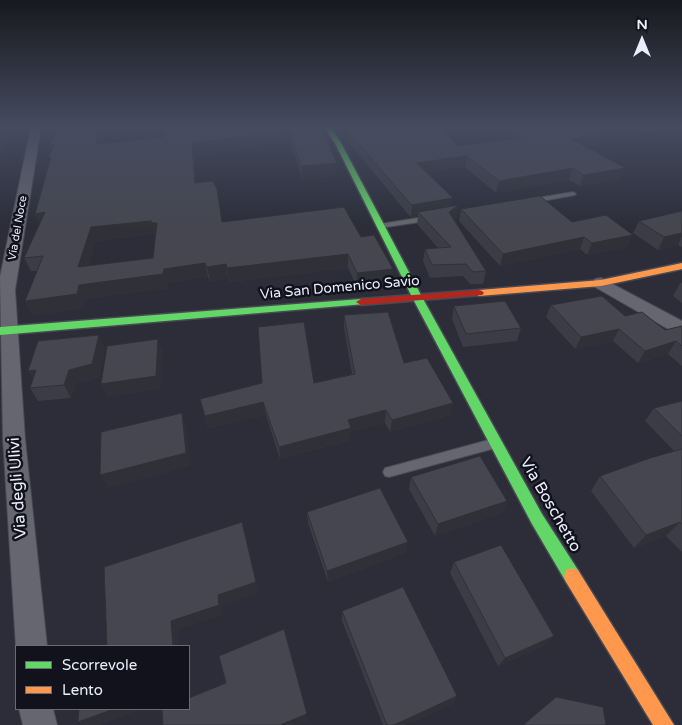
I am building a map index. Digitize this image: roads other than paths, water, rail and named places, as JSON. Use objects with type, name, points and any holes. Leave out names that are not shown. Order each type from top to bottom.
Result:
[{"type":"street","name":"Via del Noce","points":[[4,330],[6,290],[30,161]]},
{"type":"street","name":"Via Boschetto","points":[[347,161],[417,297],[537,519],[664,725]]},
{"type":"street","name":"Via San Domenico Savio","points":[[4,330],[601,283],[682,266]]},
{"type":"street","points":[[601,283],[682,329]]},
{"type":"street","name":"Via degli Ulivi","points":[[4,330],[7,441],[31,645]]},
{"type":"street","points":[[36,710],[40,725]]},
{"type":"lane","points":[[524,202],[573,194]]},
{"type":"lane","points":[[380,226],[438,216]]},
{"type":"lane","points":[[389,472],[496,443]]}]
